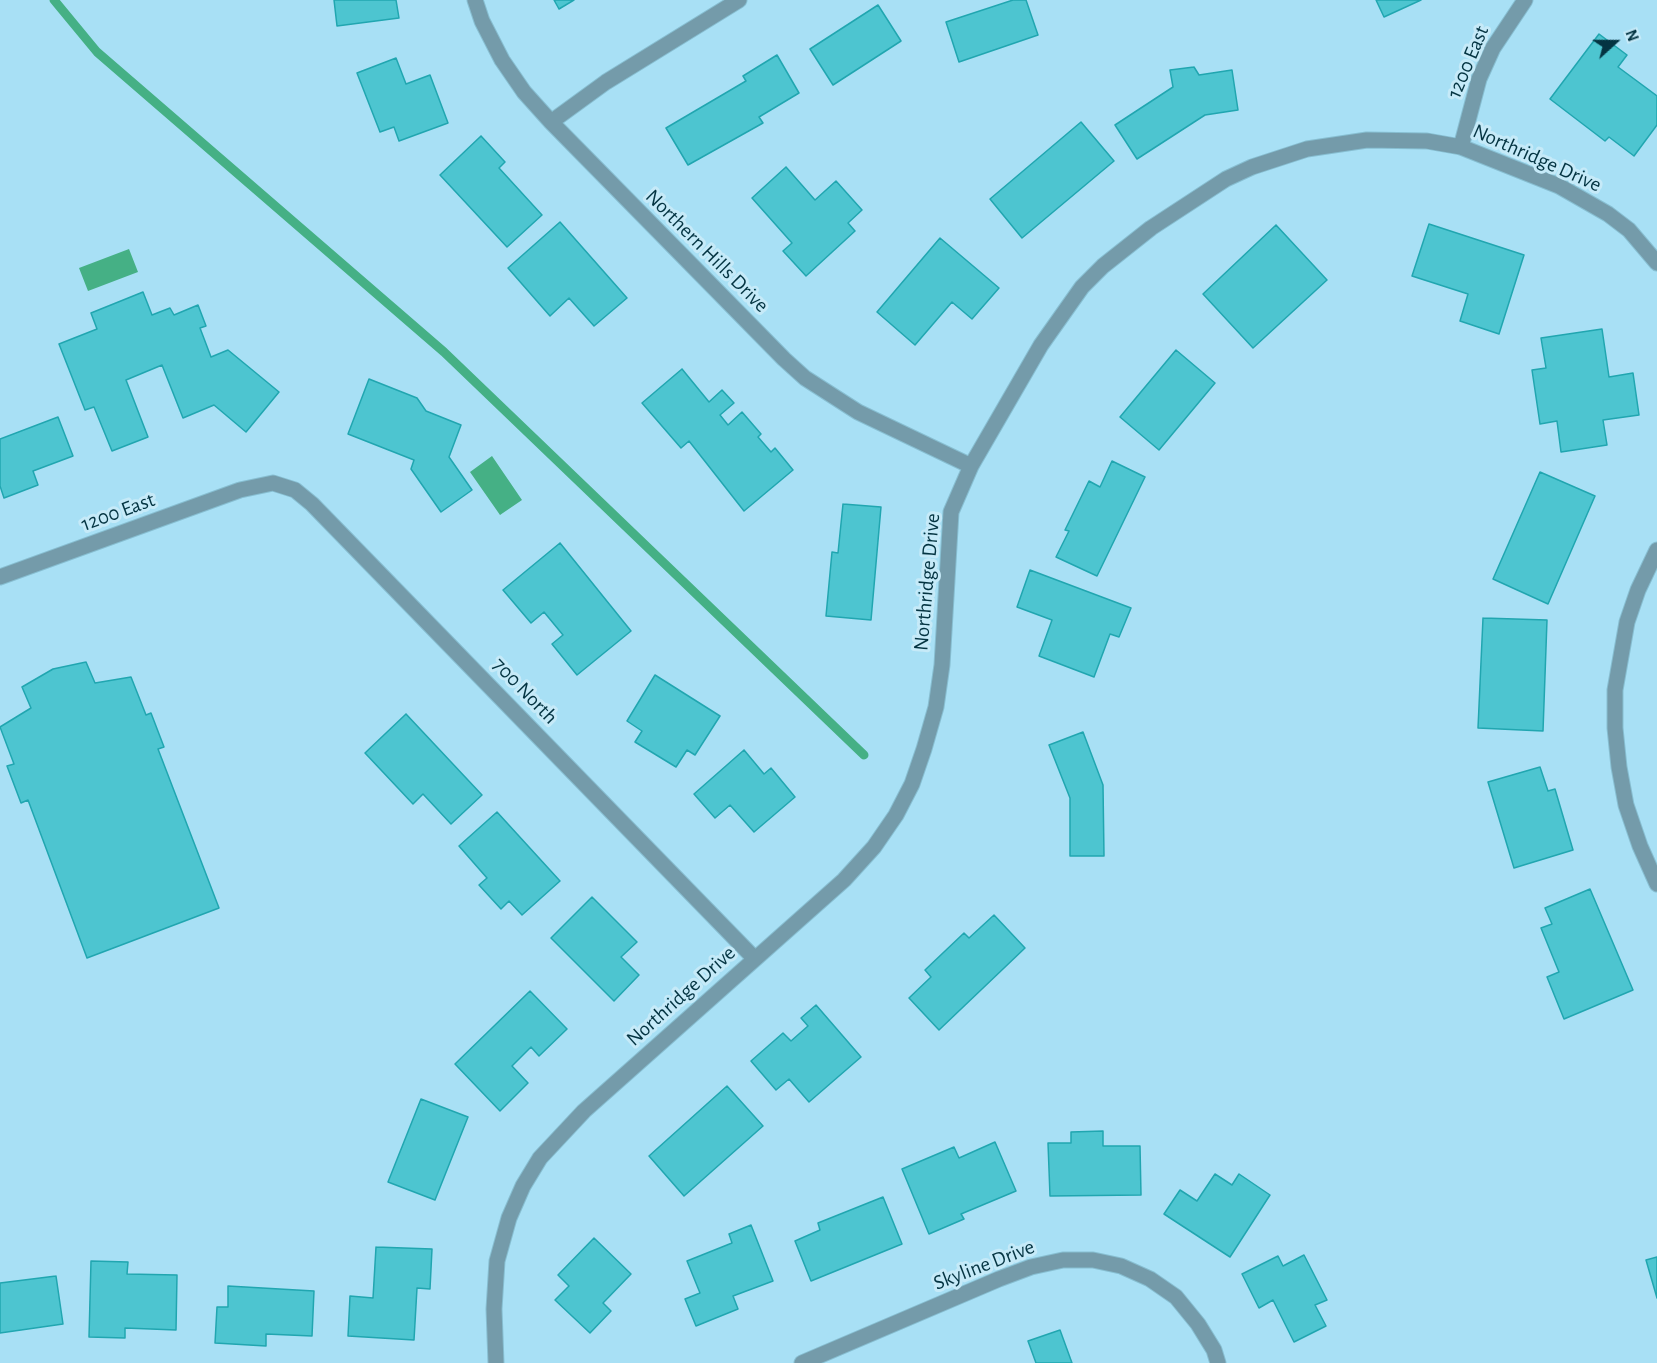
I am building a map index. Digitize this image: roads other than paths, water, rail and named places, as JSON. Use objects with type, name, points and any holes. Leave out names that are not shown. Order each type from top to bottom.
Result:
[{"type":"street","name":"Northern Hills Drive","points":[[475,0],[482,21],[502,60],[524,92],[784,359],[805,378],[858,412],[971,466]]},
{"type":"street","points":[[551,122],[606,82],[739,0]]},
{"type":"street","name":"1200 East","points":[[1461,147],[1479,79],[1493,48],[1525,0]]},
{"type":"street","name":"Northridge Drive","points":[[496,1363],[494,1309],[497,1261],[509,1218],[523,1186],[540,1158],[584,1112],[844,879],[874,847],[896,815],[912,784],[936,707],[942,665],[951,512],[971,466],[1041,345],[1082,287],[1126,247],[1183,206],[1226,179],[1252,167],[1306,149],[1367,140],[1427,141],[1461,147],[1539,178],[1584,199],[1608,214],[1629,230],[1657,263]]},
{"type":"street","name":"700 North","points":[[250,487],[273,483],[284,485],[304,496],[755,958]]},
{"type":"street","name":"1200 East","points":[[0,577],[250,487]]},
{"type":"street","points":[[1657,550],[1638,590],[1627,622],[1615,690],[1615,728],[1626,805],[1640,846],[1657,884]]},
{"type":"street","name":"Skyline Drive","points":[[802,1363],[999,1279],[1031,1267],[1063,1260],[1093,1260],[1122,1266],[1150,1279],[1176,1297],[1198,1324],[1214,1350],[1218,1363]]},
{"type":"waterway","points":[[54,0],[97,52],[444,352],[864,755]]}]
